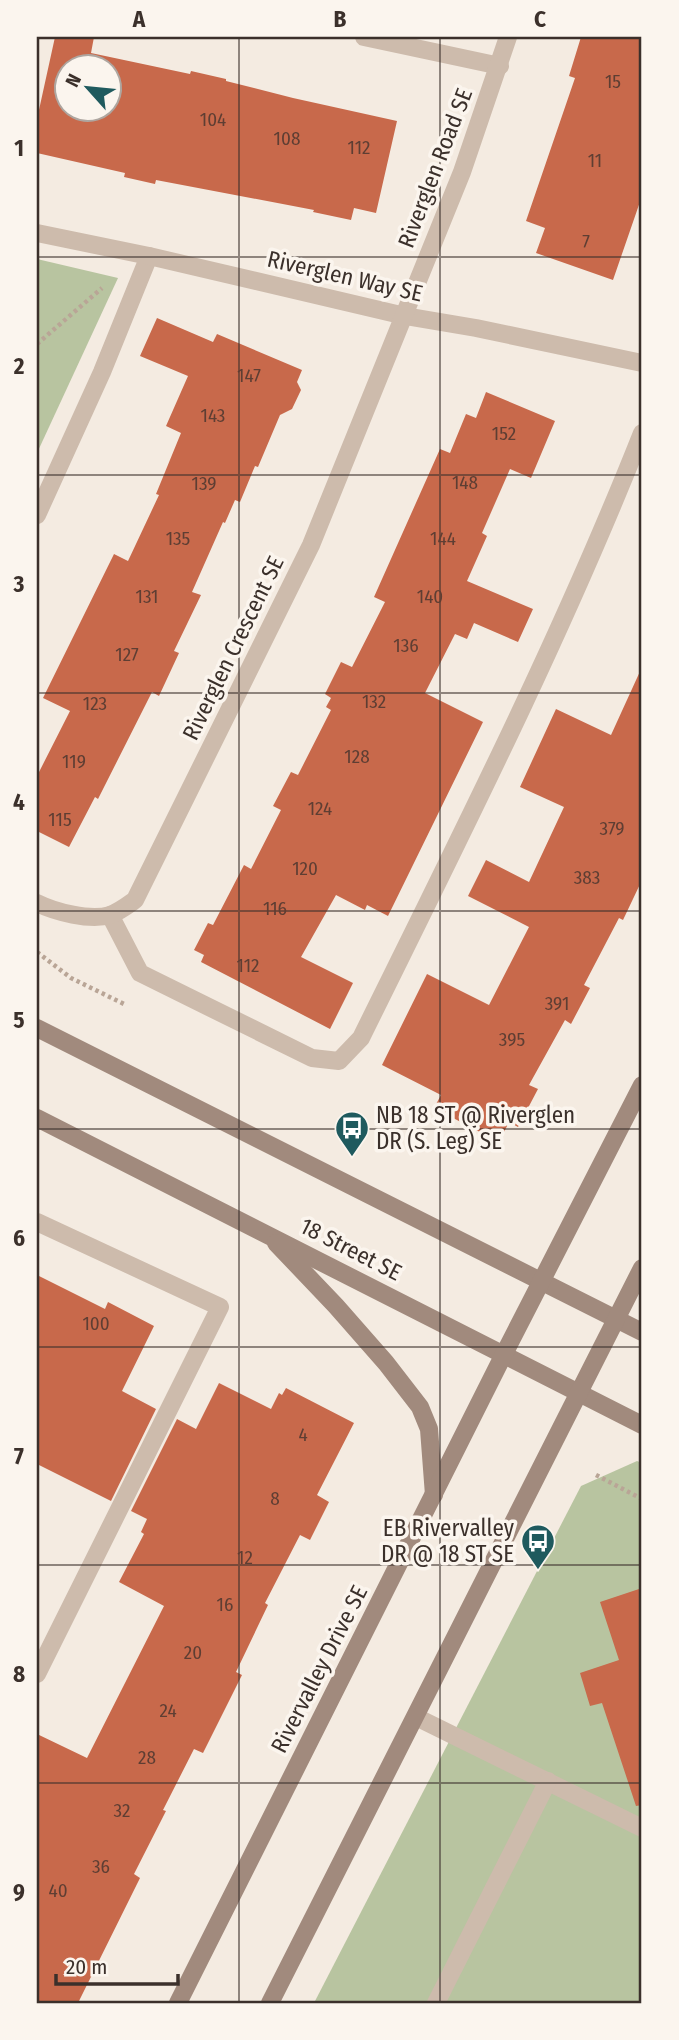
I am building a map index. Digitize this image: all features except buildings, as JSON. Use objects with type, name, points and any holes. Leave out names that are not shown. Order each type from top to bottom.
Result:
[{"type":"street","points":[[364,37],[500,66]]},
{"type":"street","name":"Riverglen Road SE","points":[[405,316],[462,172],[508,37]]},
{"type":"street","name":"Riverglen Way SE","points":[[37,233],[149,256],[405,316],[642,363]]},
{"type":"street","points":[[37,515],[102,372],[149,256]]},
{"type":"street","name":"Riverglen Crescent SE","points":[[110,915],[135,900],[299,570],[405,316]]},
{"type":"street","points":[[37,903],[53,911],[87,916],[110,915],[139,973],[312,1058],[339,1061],[360,1038],[470,816],[608,520],[642,433]]},
{"type":"street","points":[[37,1028],[642,1332]]},
{"type":"street","name":"Rivervalley Drive SE","points":[[178,2003],[503,1356],[642,1086]]},
{"type":"street","name":"18 Street SE","points":[[37,1118],[642,1425]]},
{"type":"street","points":[[37,1222],[220,1307],[37,1674]]},
{"type":"street","points":[[267,1233],[386,1363],[419,1407],[429,1429],[434,1495]]},
{"type":"street","points":[[270,2003],[642,1268]]},
{"type":"street","points":[[416,1717],[642,1828]]},
{"type":"street","points":[[436,2003],[548,1782]]},
{"type":"path","points":[[37,344],[99,291],[149,256]]},
{"type":"path","points":[[37,952],[71,978],[126,1005]]},
{"type":"path","points":[[596,1475],[642,1499]]},
{"type":"green space","points":[[37,259],[118,278],[37,453]]},
{"type":"green space","points":[[637,1461],[642,1463],[642,2003],[314,2003],[581,1486]]},
{"type":"place","name":"NB 18 ST @ Riverglen DR (S. Leg) SE","points":[[352,1158]]},
{"type":"place","name":"EB Rivervalley DR @ 18 ST SE","points":[[538,1571]]}]
